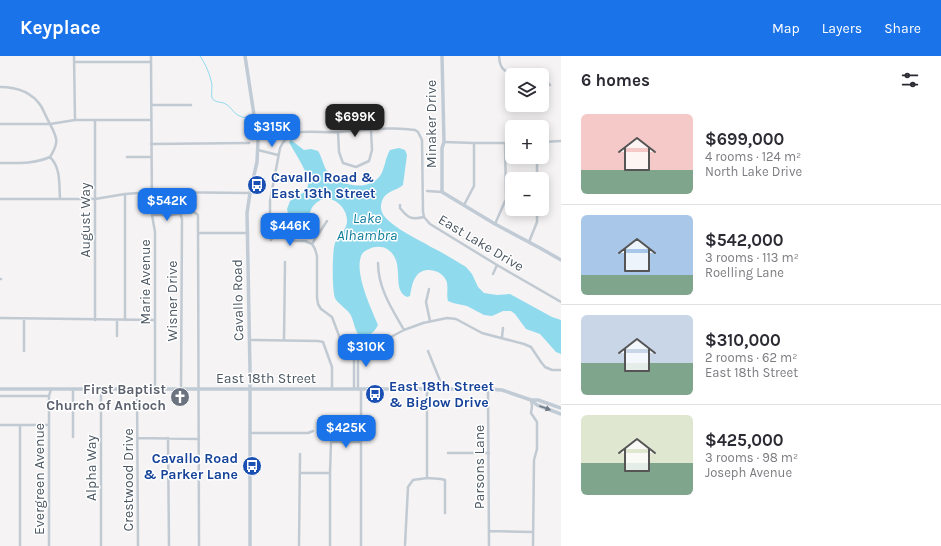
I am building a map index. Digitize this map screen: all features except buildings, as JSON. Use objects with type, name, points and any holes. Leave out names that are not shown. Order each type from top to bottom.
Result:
[{"type":"street","points":[[74,56],[75,120]]},
{"type":"street","name":"Marie Avenue","points":[[151,56],[152,215],[155,232],[155,389]]},
{"type":"street","name":"Cavallo Road","points":[[245,56],[258,141],[257,162],[247,213],[250,389],[250,546]]},
{"type":"street","name":"Minaker Drive","points":[[442,56],[444,142],[442,148],[442,192]]},
{"type":"street","points":[[499,56],[501,66],[505,71]]},
{"type":"street","points":[[74,62],[151,62]]},
{"type":"street","points":[[0,87],[19,89],[36,99],[54,131],[56,139],[50,157],[38,162],[0,162]]},
{"type":"street","points":[[152,106],[191,105]]},
{"type":"street","points":[[0,124],[50,124],[75,120],[151,120]]},
{"type":"street","name":"August Way","points":[[95,120],[95,320]]},
{"type":"street","name":"East Lake Drive","points":[[371,130],[410,129],[418,132],[422,140],[422,205],[424,217],[430,224],[561,302]]},
{"type":"street","points":[[338,132],[339,152],[343,163],[356,168],[369,161],[372,150],[371,130],[300,132],[294,134],[286,139],[280,148],[270,201],[270,214],[272,224],[285,238],[294,241],[305,241],[312,244],[315,249],[317,256],[318,304],[321,309],[332,317],[341,341],[345,345],[372,347],[404,330],[430,321],[447,318],[456,319],[482,333],[531,347],[540,362],[545,367],[552,370],[561,370]]},
{"type":"street","points":[[549,142],[561,141]]},
{"type":"street","points":[[444,142],[505,143]]},
{"type":"street","points":[[151,144],[249,143]]},
{"type":"street","points":[[464,205],[474,186],[474,143]]},
{"type":"street","points":[[258,150],[278,155]]},
{"type":"street","points":[[50,157],[53,160],[58,172],[60,199]]},
{"type":"street","points":[[127,157],[151,157]]},
{"type":"street","points":[[495,224],[506,199],[505,164]]},
{"type":"street","points":[[274,179],[288,180]]},
{"type":"street","points":[[427,191],[442,192],[495,224],[561,259]]},
{"type":"street","points":[[0,199],[95,199],[125,194],[152,192],[250,193]]},
{"type":"street","points":[[125,194],[125,320]]},
{"type":"street","points":[[400,205],[400,208],[406,216],[415,219],[424,217]]},
{"type":"street","points":[[152,215],[172,215],[194,212],[198,215],[199,546]]},
{"type":"street","name":"Wisner Drive","points":[[180,213],[182,219],[181,389]]},
{"type":"street","points":[[529,242],[537,222],[537,216]]},
{"type":"street","points":[[312,244],[327,221]]},
{"type":"street","points":[[271,240],[278,232]]},
{"type":"street","points":[[198,233],[248,233]]},
{"type":"street","points":[[284,340],[285,262]]},
{"type":"street","points":[[378,264],[378,271],[386,298],[404,330]]},
{"type":"street","points":[[493,274],[497,265]]},
{"type":"street","points":[[429,289],[426,302],[430,321]]},
{"type":"street","points":[[0,318],[155,320]]},
{"type":"street","points":[[24,319],[24,351]]},
{"type":"street","points":[[117,320],[117,336]]},
{"type":"street","points":[[502,338],[503,328]]},
{"type":"street","points":[[249,340],[323,342],[332,366],[332,389]]},
{"type":"street","points":[[356,347],[360,388],[362,442],[361,546]]},
{"type":"street","points":[[354,388],[356,347]]},
{"type":"street","points":[[428,351],[443,388]]},
{"type":"street","points":[[427,388],[427,478]]},
{"type":"street","name":"East 18th Street","points":[[0,389],[488,389],[502,390],[561,408]]},
{"type":"street","name":"Evergreen Avenue","points":[[49,546],[49,396],[52,389]]},
{"type":"street","points":[[73,389],[73,437]]},
{"type":"street","name":"Alpha Way","points":[[101,389],[101,546]]},
{"type":"street","name":"Crestwood Drive","points":[[138,389],[138,546]]},
{"type":"street","name":"Parsons Lane","points":[[488,389],[489,546]]},
{"type":"street","points":[[0,396],[49,396]]},
{"type":"street","points":[[531,400],[531,413],[537,422],[537,449],[534,460],[533,546]]},
{"type":"street","name":"East 18th Street","points":[[531,400],[537,405],[561,414]]},
{"type":"street","points":[[0,425],[49,425]]},
{"type":"street","points":[[20,425],[20,546]]},
{"type":"street","points":[[250,433],[308,433],[312,431]]},
{"type":"street","points":[[138,438],[199,438]]},
{"type":"street","points":[[168,438],[168,546]]},
{"type":"street","points":[[330,546],[331,442],[362,442]]},
{"type":"street","points":[[448,453],[489,453]]},
{"type":"street","points":[[299,546],[300,454]]},
{"type":"street","points":[[300,473],[330,472]]},
{"type":"street","points":[[405,545],[408,487],[413,480],[427,478],[445,480],[445,514]]},
{"type":"street","points":[[489,531],[533,532]]},
{"type":"water","name":"Lake Alhambra","points":[[291,140],[304,150],[311,149],[318,151],[327,171],[338,180],[360,186],[374,181],[380,176],[390,150],[399,148],[405,150],[407,155],[403,185],[388,193],[383,198],[381,207],[384,216],[412,237],[466,267],[472,274],[478,287],[484,293],[497,295],[510,294],[552,317],[561,320],[561,354],[556,352],[540,334],[526,329],[511,311],[503,311],[492,316],[484,315],[467,306],[448,301],[446,280],[435,271],[426,270],[418,274],[413,282],[410,296],[407,297],[402,293],[398,282],[398,268],[393,254],[387,249],[381,247],[373,247],[365,251],[362,254],[360,261],[361,279],[364,290],[378,325],[371,334],[362,338],[359,336],[352,317],[336,300],[333,287],[334,247],[336,240],[346,225],[346,216],[341,206],[337,202],[326,199],[321,200],[314,205],[306,222],[300,224],[291,220],[287,209],[290,201],[304,192],[308,184],[305,172],[289,142]]},
{"type":"waterway","points":[[200,56],[210,77],[212,85],[212,98],[217,102],[227,105],[238,116],[247,118]]},
{"type":"waterway","points":[[260,118],[268,121],[284,135]]},
{"type":"place","name":"Cavallo Road & East 13th Street","points":[[257,185]]},
{"type":"place","name":"East 18th Street & Biglow Drive","points":[[375,394]]},
{"type":"place","name":"First Baptist Church of Antioch","points":[[180,397]]},
{"type":"place","name":"Cavallo Road & Parker Lane","points":[[252,466]]}]
